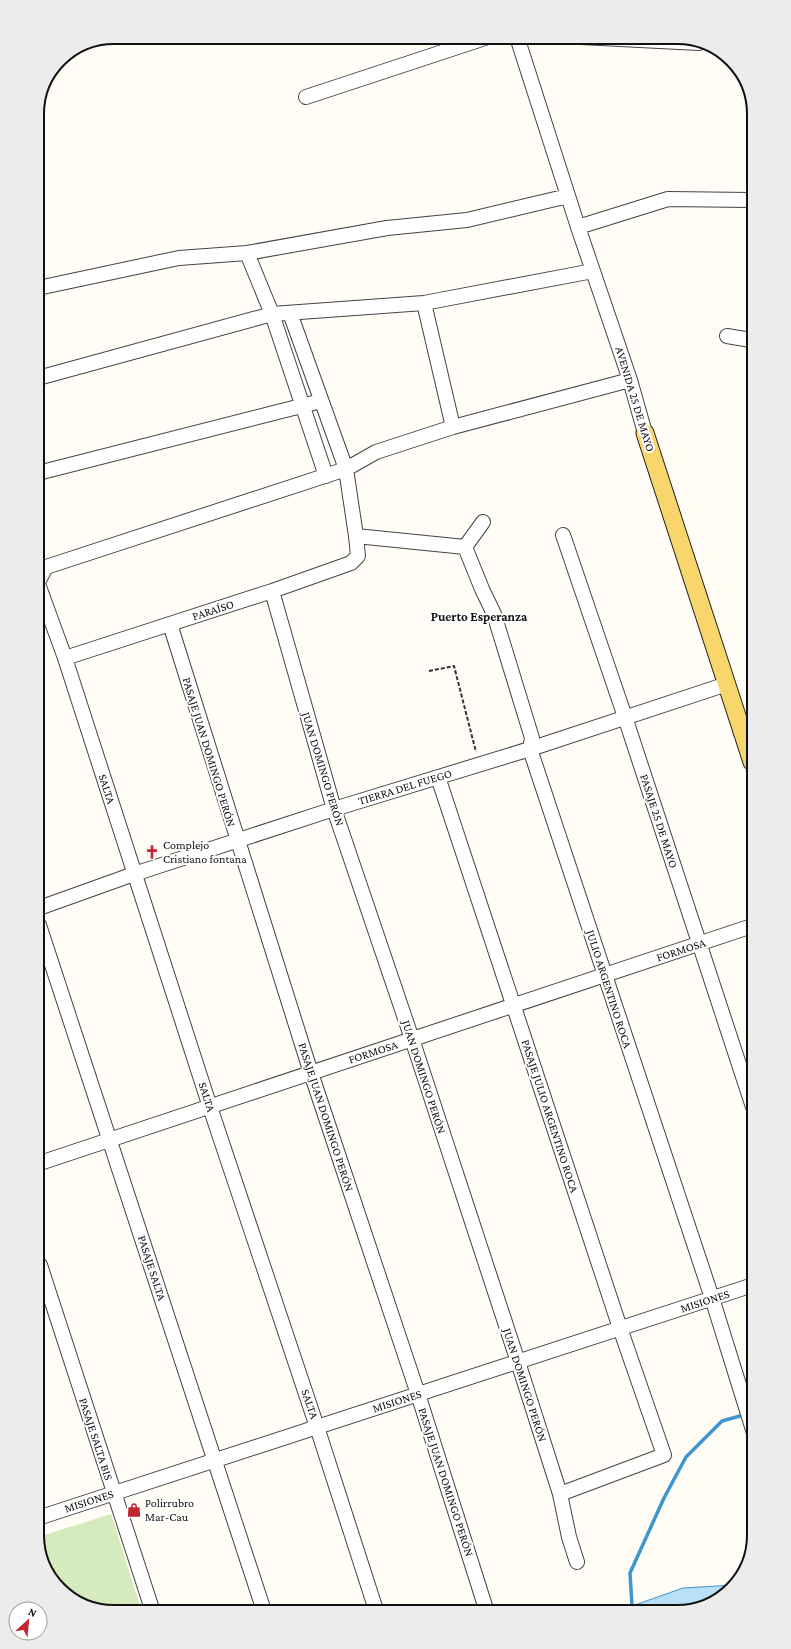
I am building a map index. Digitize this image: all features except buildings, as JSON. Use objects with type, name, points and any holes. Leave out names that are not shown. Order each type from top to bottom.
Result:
[{"type":"main road","name":"AVENIDA 25 DE MAYO","points":[[645,433],[726,684],[747,733]]},
{"type":"street","points":[[306,97],[467,44]]},
{"type":"street","name":"AVENIDA 25 DE MAYO","points":[[519,44],[578,227],[630,380],[645,433]]},
{"type":"street","points":[[44,287],[179,258],[246,253],[387,228],[468,220],[568,196]]},
{"type":"street","points":[[578,227],[668,198],[747,200]]},
{"type":"street","points":[[246,253],[272,314],[326,476]]},
{"type":"street","points":[[44,376],[272,314],[424,303],[593,271]]},
{"type":"street","points":[[424,303],[453,427]]},
{"type":"street","points":[[290,313],[346,469],[356,536],[465,547],[484,522]]},
{"type":"street","points":[[727,336],[747,339]]},
{"type":"street","points":[[44,571],[46,567],[346,469],[376,452],[453,427],[630,380]]},
{"type":"street","points":[[44,471],[321,401]]},
{"type":"street","name":"PASAJE 25 DE MAYO","points":[[563,535],[626,717],[747,1089]]},
{"type":"street","name":"PARAÍSO","points":[[65,658],[272,591],[351,563],[358,556],[356,536]]},
{"type":"street","name":"JULIO ARGENTINO ROCA","points":[[465,547],[482,590],[494,614],[532,738],[530,749],[712,1298],[747,1410]]},
{"type":"street","name":"JUAN DOMINGO PERÓN","points":[[272,591],[334,809],[412,1039],[518,1362],[560,1494],[568,1537],[577,1562]]},
{"type":"street","name":"SALTA","points":[[44,600],[65,658],[210,1107],[317,1427],[374,1605]]},
{"type":"street","name":"PASAJE JUAN DOMINGO PERÓN","points":[[170,624],[311,1073],[418,1394],[485,1605]]},
{"type":"street","name":"TIERRA DEL FUEGO","points":[[44,906],[134,874],[334,809],[530,749],[726,684]]},
{"type":"street","name":"PASAJE JULIO ARGENTINO ROCA","points":[[438,777],[620,1328],[664,1455],[560,1494]]},
{"type":"street","name":"FORMOSA","points":[[44,1162],[747,928]]},
{"type":"street","name":"PASAJE SALTA","points":[[44,939],[262,1605]]},
{"type":"street","name":"PASAJE SALTA BIS","points":[[44,1277],[151,1605]]},
{"type":"street","name":"MISIONES","points":[[44,1516],[747,1287]]},
{"type":"path","points":[[429,671],[454,666],[480,765]]},
{"type":"green space","points":[[111,1514],[140,1605],[101,1604],[83,1598],[68,1588],[53,1570],[49,1562],[45,1548],[44,1535]]},
{"type":"water","points":[[726,1586],[708,1598],[695,1603],[681,1605],[635,1605],[683,1588]]},
{"type":"waterway","points":[[632,1605],[630,1573],[664,1498],[686,1457],[722,1421],[740,1416]]},
{"type":"place","name":"Complejo Cristiano fontana","points":[[152,852]]},
{"type":"place","name":"Polirrubro Mar-Cau","points":[[134,1510]]},
{"type":"district","name":"Puerto Esperanza","points":[[479,616]]}]
